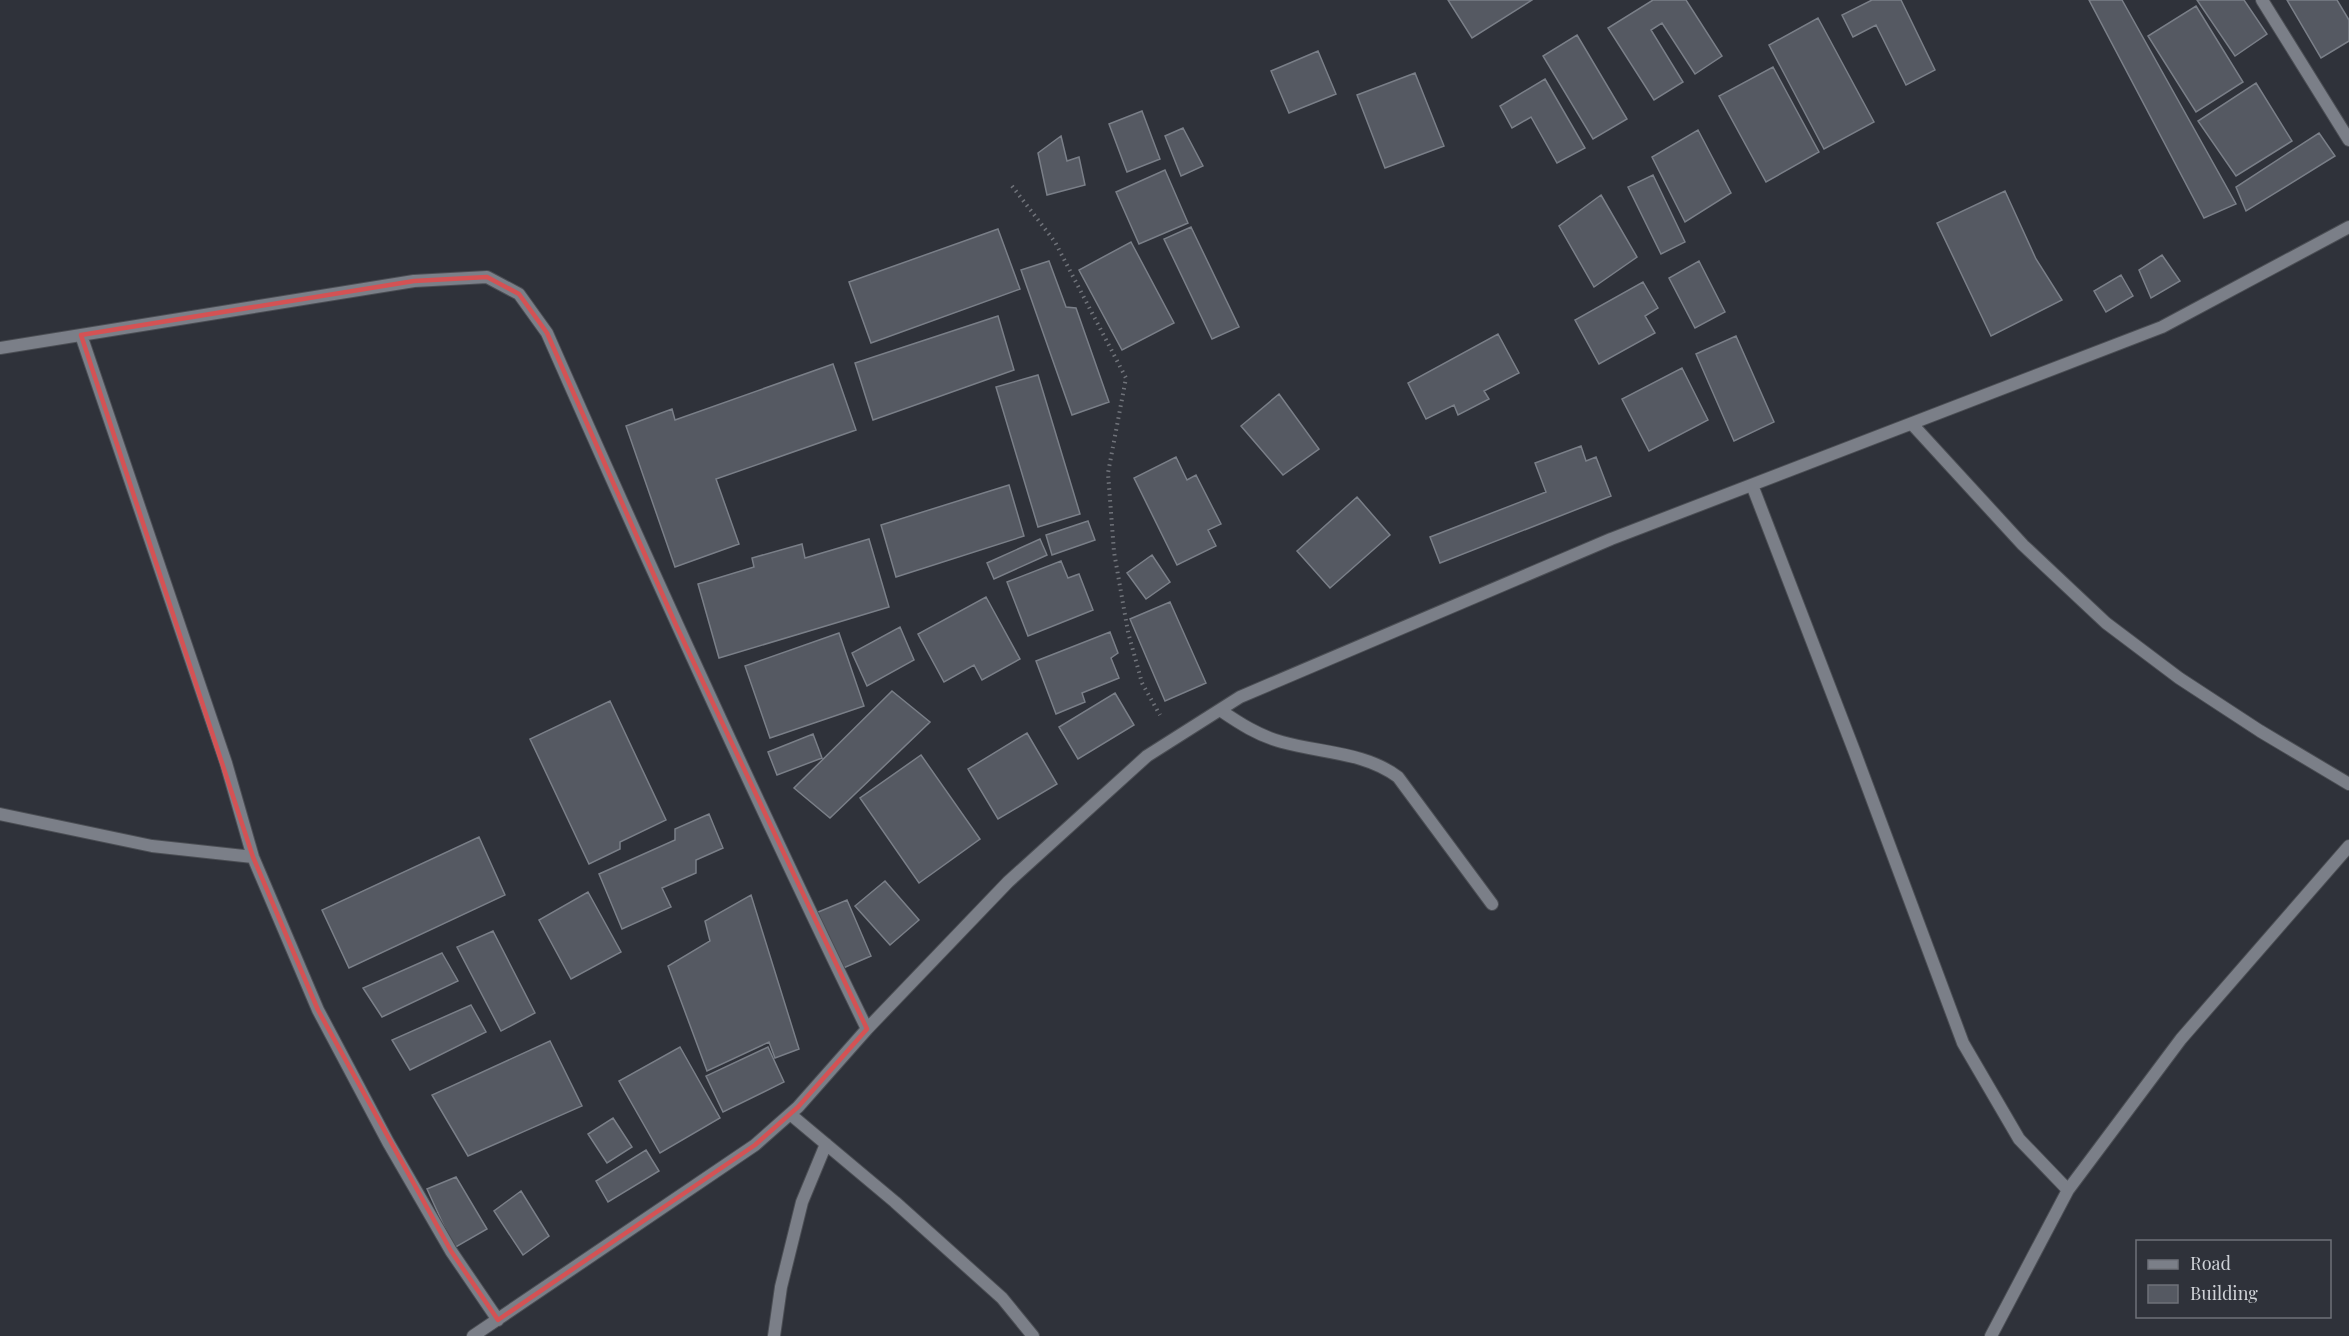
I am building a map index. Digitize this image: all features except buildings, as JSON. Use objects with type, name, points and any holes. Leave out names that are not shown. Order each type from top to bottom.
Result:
[{"type":"street","points":[[2262,0],[2349,140]]},
{"type":"street","points":[[473,1336],[755,1145],[790,1114],[867,1029],[1008,882],[1146,756],[1240,697],[1611,539],[2162,327],[2349,227]]},
{"type":"street","points":[[0,348],[414,281],[488,277],[519,294],[547,333],[676,625],[793,877],[867,1029]]},
{"type":"street","points":[[81,335],[211,718],[253,857],[324,1020],[388,1142],[451,1251],[498,1320]]},
{"type":"street","points":[[1912,424],[2023,544],[2106,623],[2215,701],[2349,784]]},
{"type":"street","points":[[1752,485],[1856,753],[1963,1043],[2019,1139],[2068,1190]]},
{"type":"street","points":[[1220,710],[1241,725],[1281,742],[1362,759],[1387,769],[1398,777],[1492,904]]},
{"type":"street","points":[[0,814],[152,846],[253,857]]},
{"type":"street","points":[[1991,1336],[2068,1190],[2181,1039],[2349,846]]},
{"type":"street","points":[[790,1114],[896,1202],[1002,1298],[1033,1336]]},
{"type":"street","points":[[774,1336],[781,1287],[802,1202],[826,1144]]},
{"type":"path","points":[[1012,186],[1055,242],[1126,378],[1108,473],[1114,552],[1128,632],[1142,683],[1173,739]]},
{"type":"highlighted area","points":[[487,277],[519,294],[547,333],[676,625],[867,1029],[798,1107],[755,1145],[498,1320],[451,1251],[318,1010],[253,857],[81,335],[414,281]]}]
